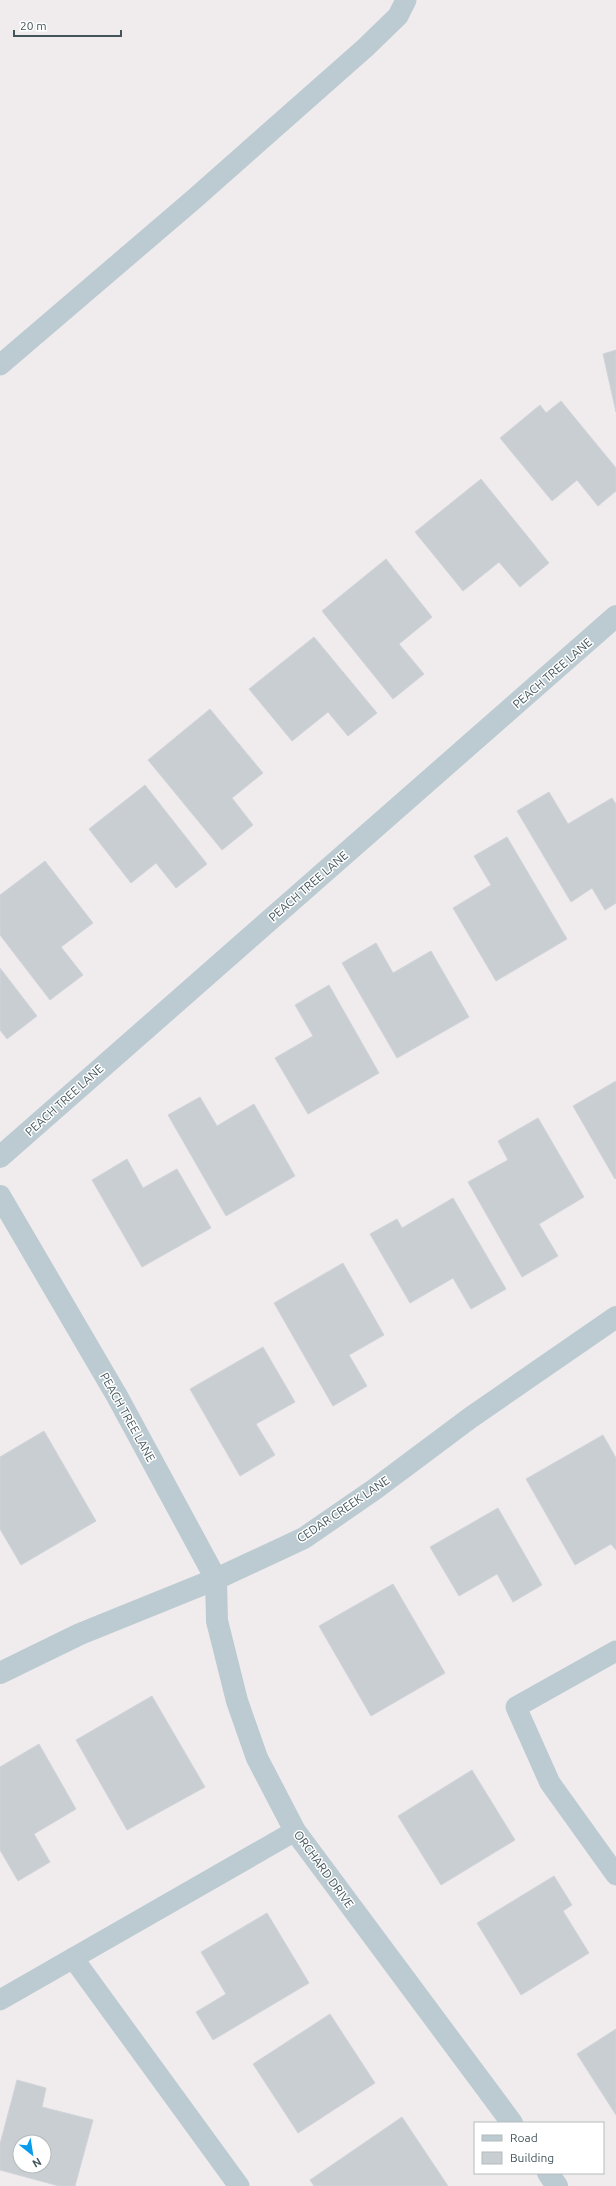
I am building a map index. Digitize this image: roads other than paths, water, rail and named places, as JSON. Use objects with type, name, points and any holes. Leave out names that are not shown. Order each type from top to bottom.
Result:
[{"type":"street","name":"PEACH TREE LANE","points":[[0,1157],[616,616]]},
{"type":"street","name":"PEACH TREE LANE","points":[[0,1196],[117,1396],[216,1579]]},
{"type":"street","name":"CEDAR CREEK LANE","points":[[0,1673],[80,1634],[216,1579],[304,1538],[375,1489],[470,1418],[616,1317]]},
{"type":"street","name":"ORCHARD DRIVE","points":[[216,1579],[218,1621],[236,1701],[257,1758],[295,1831],[511,2122]]},
{"type":"street","points":[[549,2174],[557,2186]]},
{"type":"lane","points":[[0,365],[193,200],[365,48],[398,16],[406,0]]},
{"type":"lane","points":[[616,1651],[516,1707],[550,1783],[616,1875]]},
{"type":"lane","points":[[0,2000],[295,1831]]},
{"type":"lane","points":[[74,1958],[239,2186]]}]
